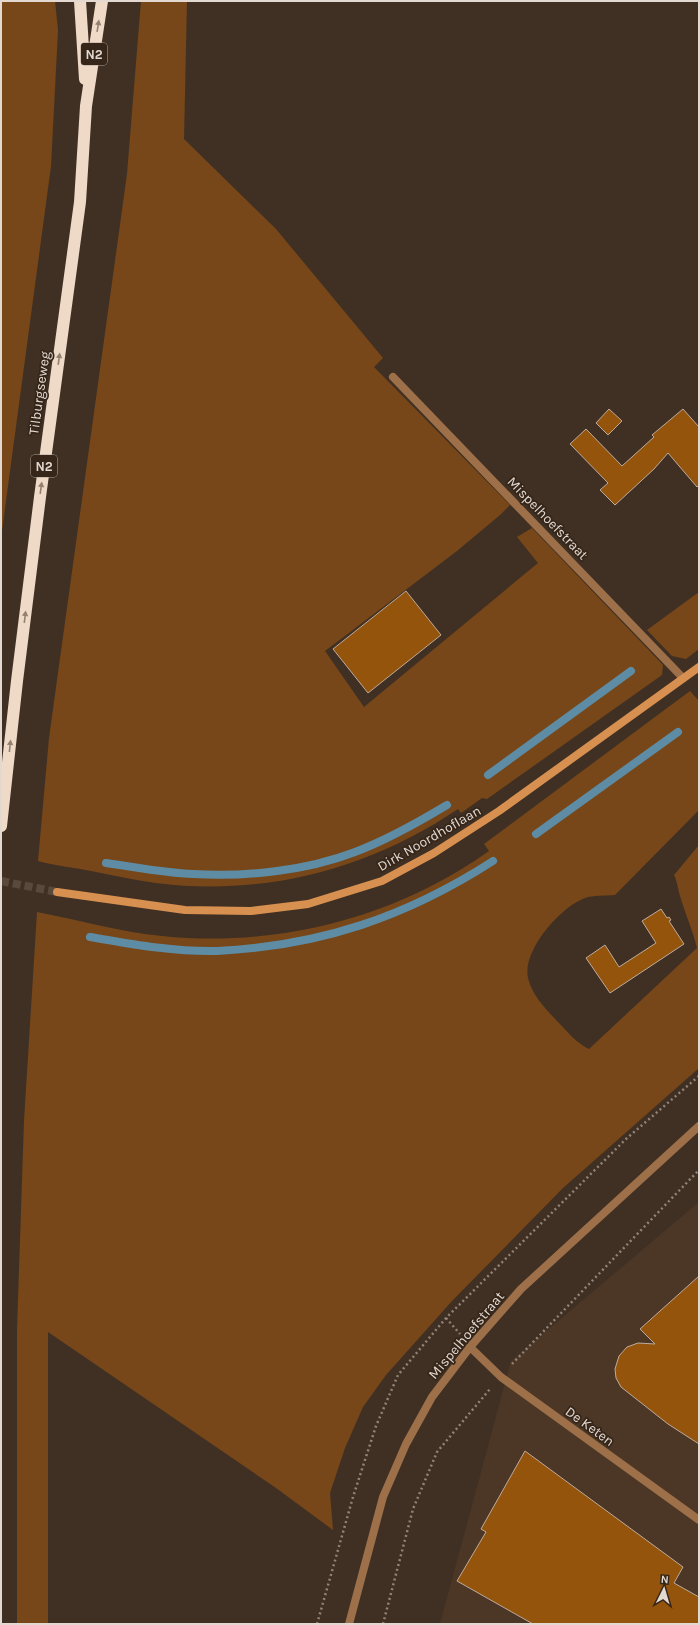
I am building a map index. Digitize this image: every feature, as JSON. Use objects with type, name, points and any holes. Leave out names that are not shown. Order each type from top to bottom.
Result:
[{"type":"highway","points":[[80,1],[86,106]]},
{"type":"highway","name":"N2","points":[[86,106],[102,1]]},
{"type":"highway","name":"Tilburgseweg","points":[[1,826],[38,504],[80,202],[86,106]]},
{"type":"street","name":"Mispelhoefstraat","points":[[393,377],[683,678]]},
{"type":"street","name":"Dirk Noordhoflaan","points":[[57,892],[185,910],[251,911],[308,904],[382,881],[434,853],[494,815],[699,667]]},
{"type":"street","name":"Mispelhoefstraat","points":[[349,1624],[383,1497],[400,1458],[432,1397],[470,1347],[521,1289],[699,1126]]},
{"type":"street","name":"De Keten","points":[[470,1347],[500,1377],[699,1520]]},
{"type":"shaded area","points":[[1,1],[55,1],[58,30],[51,166],[1,538]]},
{"type":"shaded area","points":[[141,1],[187,1],[184,139],[276,229],[383,358],[374,367],[510,505],[457,551],[325,651],[364,707],[538,563],[517,537],[532,528],[663,665],[662,675],[487,799],[482,798],[461,813],[458,809],[424,830],[388,848],[352,862],[314,874],[276,882],[236,886],[196,886],[156,883],[38,861],[49,738],[127,174]]},
{"type":"shaded area","points":[[699,592],[699,649],[686,659],[672,656],[647,630]]},
{"type":"shaded area","points":[[690,691],[699,701],[699,810],[615,895],[585,898],[565,910],[554,920],[537,943],[531,955],[528,967],[528,978],[533,990],[548,1011],[572,1036],[589,1049],[697,948],[674,875],[699,845],[699,1068],[563,1188],[452,1301],[386,1375],[363,1407],[345,1448],[330,1493],[333,1530],[276,1488],[48,1332],[48,1624],[17,1624],[17,1330],[24,1121],[37,912],[131,932],[205,939],[248,937],[291,932],[333,923],[375,911],[414,894],[453,874],[489,851],[484,844]]},
{"type":"shaded area","points":[[699,1202],[699,1624],[440,1624],[511,1361]]},
{"type":"building","points":[[609,409],[622,421],[608,435],[596,423]]},
{"type":"building","points":[[683,409],[699,427],[699,485],[697,487],[668,453],[654,469],[615,505],[600,490],[608,483],[570,444],[586,429],[622,466],[654,437],[652,435]]},
{"type":"building","points":[[406,591],[441,635],[368,693],[333,649]]},
{"type":"building","points":[[661,909],[667,918],[669,917],[671,920],[669,921],[684,944],[610,993],[586,958],[605,945],[619,967],[656,943],[642,921]]},
{"type":"building","points":[[699,1276],[699,1444],[668,1424],[621,1387],[616,1378],[615,1369],[619,1356],[627,1347],[638,1343],[655,1344],[640,1329]]},
{"type":"building","points":[[525,1451],[683,1567],[674,1583],[699,1597],[699,1624],[533,1624],[457,1581],[486,1532],[481,1529]]},
{"type":"waterway","points":[[488,775],[631,671]]},
{"type":"waterway","points":[[536,834],[678,732]]},
{"type":"waterway","points":[[106,863],[150,870],[213,875],[254,873],[296,868],[336,859],[379,842],[402,831],[447,805]]},
{"type":"waterway","points":[[90,937],[153,947],[201,951],[255,948],[291,943],[327,935],[395,913],[428,898],[493,861]]},
{"type":"tunnel","points":[[1,881],[57,892]]}]
